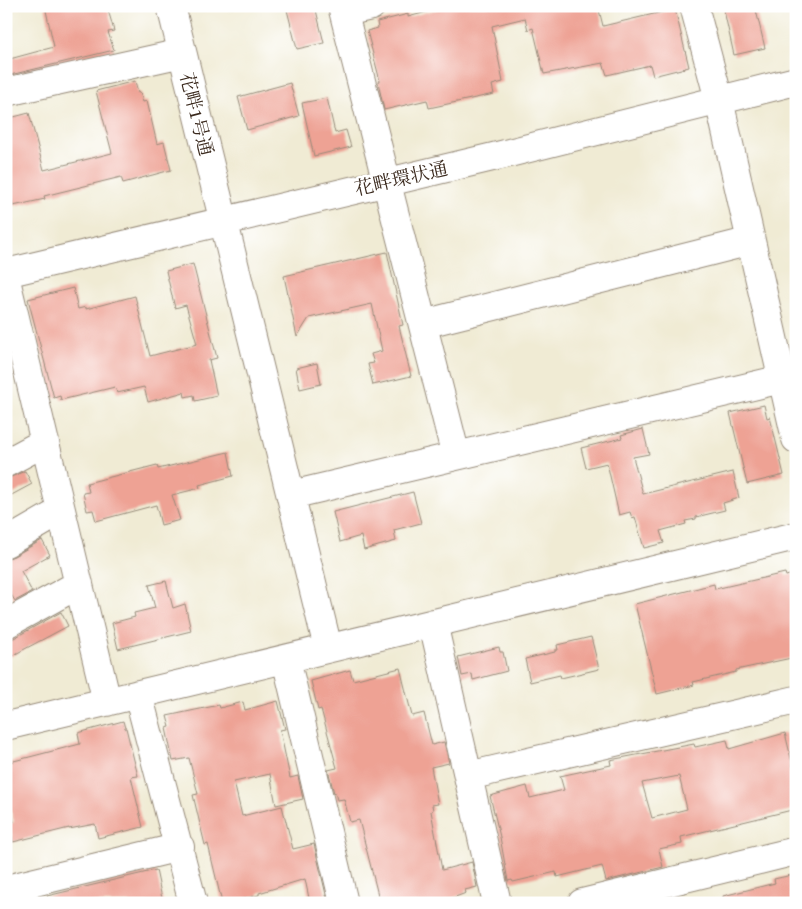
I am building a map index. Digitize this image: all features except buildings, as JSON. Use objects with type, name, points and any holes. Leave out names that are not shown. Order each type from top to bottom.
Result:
[{"type":"street","name":"花畔1号通","points":[[171,6],[328,648]]},
{"type":"street","points":[[371,6],[343,9],[456,456]]},
{"type":"street","points":[[694,6],[719,100],[796,439]]},
{"type":"street","points":[[6,92],[182,52]]},
{"type":"street","name":"花畔環状通","points":[[7,288],[223,221],[796,81]]},
{"type":"street","points":[[423,324],[751,241]]},
{"type":"street","points":[[7,288],[17,374],[45,442],[107,702]]},
{"type":"street","points":[[291,495],[782,379]]},
{"type":"street","points":[[6,463],[45,442]]},
{"type":"street","points":[[6,543],[61,511]]},
{"type":"street","points":[[6,726],[796,536]]},
{"type":"street","points":[[6,624],[79,584]]},
{"type":"street","points":[[433,623],[497,903]]},
{"type":"street","points":[[286,659],[344,903]]},
{"type":"street","points":[[138,694],[180,847],[193,903]]},
{"type":"street","points":[[468,776],[796,700]]},
{"type":"street","points":[[6,889],[180,847]]},
{"type":"street","points":[[582,903],[796,851]]}]
